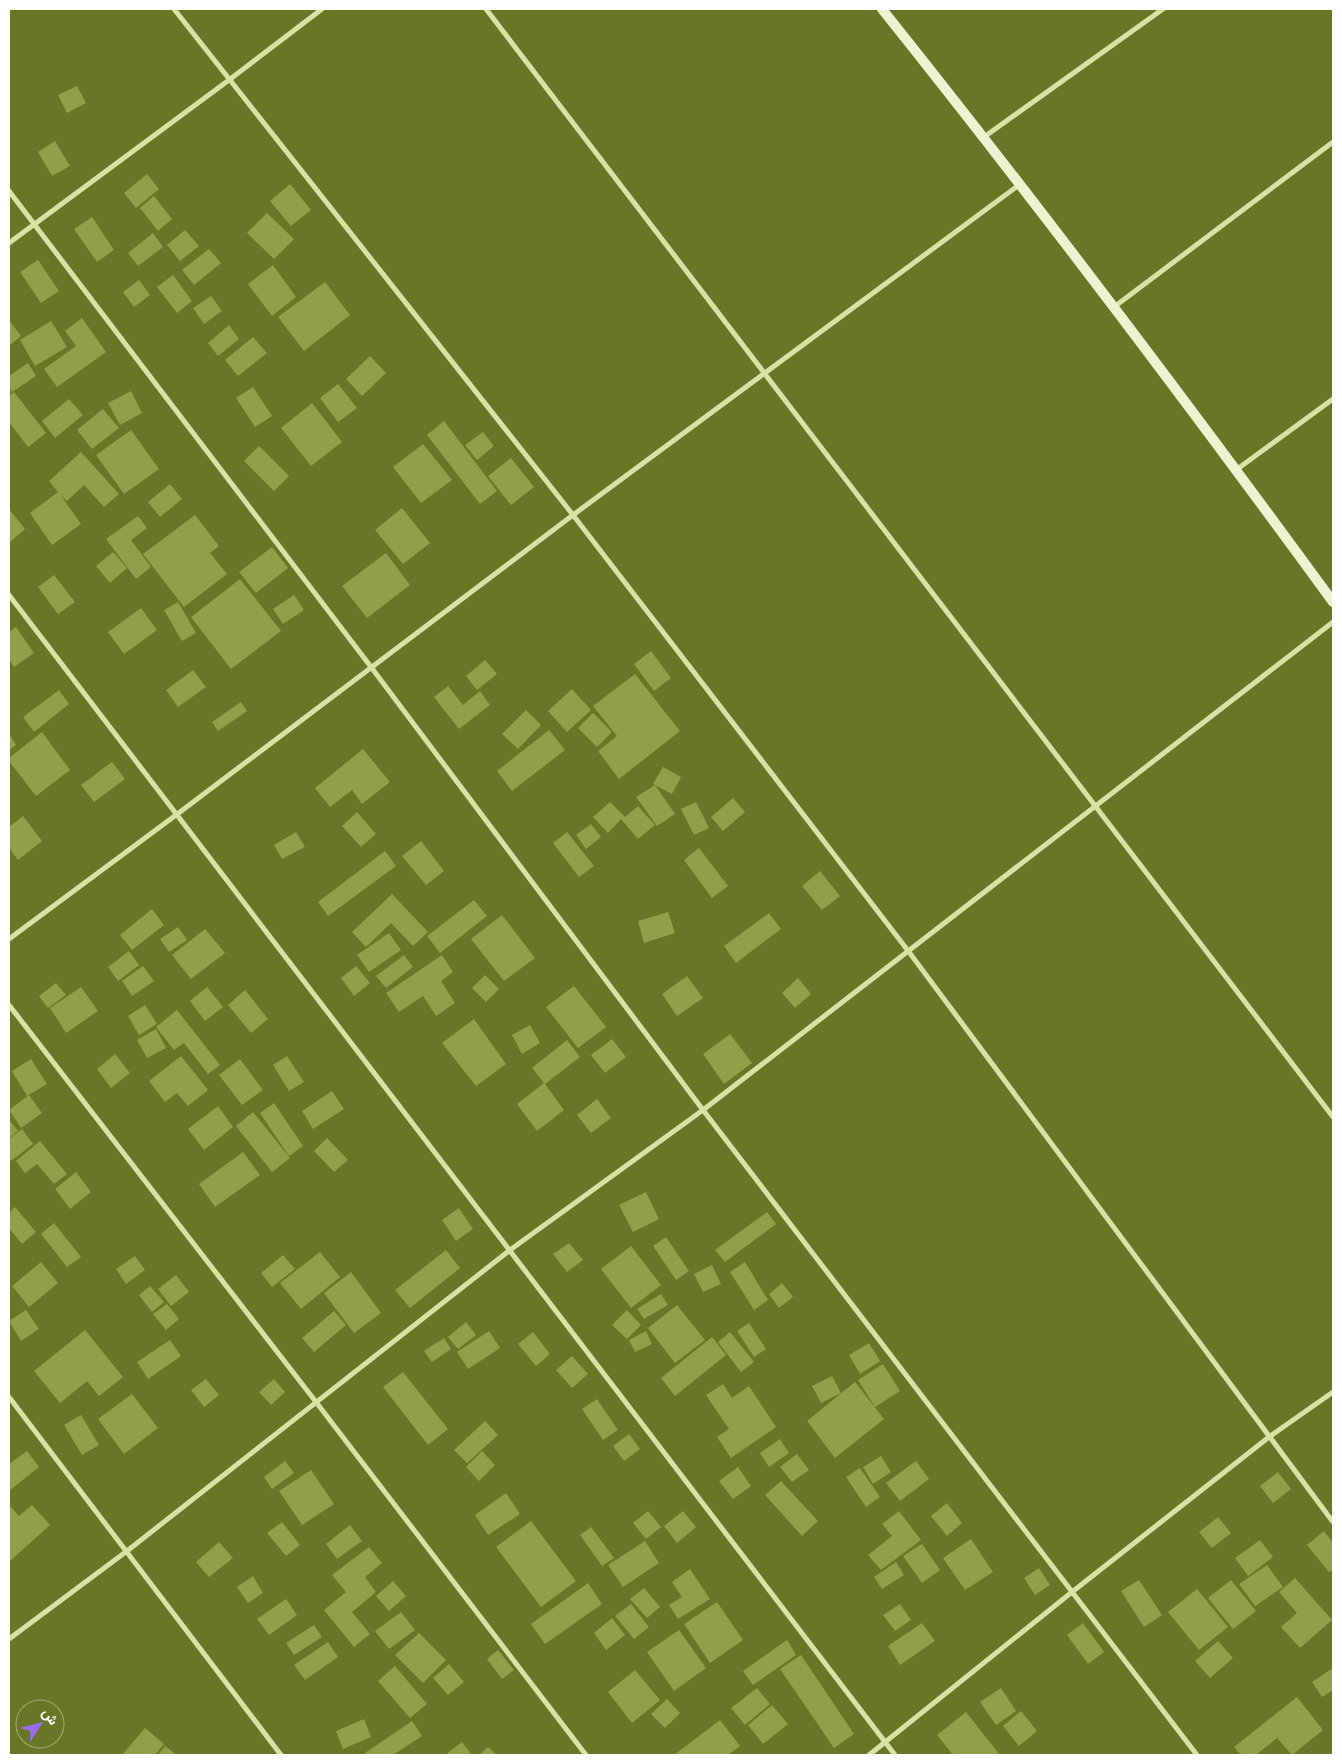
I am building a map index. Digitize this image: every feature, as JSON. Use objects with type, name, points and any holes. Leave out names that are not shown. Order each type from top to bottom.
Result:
[{"type":"street","points":[[174,9],[573,515],[909,952],[1333,1522]]},
{"type":"street","points":[[9,242],[322,9]]},
{"type":"street","points":[[486,9],[1333,1117]]},
{"type":"street","points":[[882,9],[984,137],[1018,185],[1236,470],[1333,602]]},
{"type":"street","points":[[984,137],[1163,9]]},
{"type":"street","points":[[1113,308],[1333,142]]},
{"type":"street","points":[[9,939],[573,515],[1018,185]]},
{"type":"street","points":[[9,192],[372,667],[703,1110],[1197,1755]]},
{"type":"street","points":[[1236,470],[1333,399]]},
{"type":"street","points":[[9,595],[895,1755]]},
{"type":"street","points":[[9,1639],[127,1551],[510,1250],[703,1110],[909,952],[1333,622]]},
{"type":"street","points":[[9,1005],[586,1755]]},
{"type":"street","points":[[869,1755],[1269,1437],[1333,1392]]},
{"type":"street","points":[[9,1397],[281,1755]]},
{"type":"building","points":[[77,86],[86,103],[67,113],[58,95]]},
{"type":"building","points":[[55,141],[70,166],[52,176],[38,152]]},
{"type":"building","points":[[147,174],[159,189],[136,208],[124,193]]},
{"type":"building","points":[[290,184],[311,210],[291,226],[270,201]]},
{"type":"building","points":[[154,196],[172,219],[158,231],[140,208]]},
{"type":"building","points":[[267,213],[294,239],[274,259],[247,233]]},
{"type":"building","points":[[92,217],[114,250],[97,262],[74,229]]},
{"type":"building","points":[[185,230],[199,246],[180,261],[167,245]]},
{"type":"building","points":[[153,233],[163,247],[138,266],[128,253]]},
{"type":"building","points":[[209,249],[221,263],[194,285],[182,270]]},
{"type":"building","points":[[38,260],[59,291],[41,303],[20,272]]},
{"type":"building","points":[[273,265],[296,297],[272,316],[248,284]]},
{"type":"building","points":[[173,275],[192,301],[177,313],[157,287]]},
{"type":"building","points":[[139,280],[150,295],[134,307],[123,292]]},
{"type":"building","points":[[325,282],[350,315],[304,351],[278,317]]},
{"type":"building","points":[[211,296],[222,311],[204,324],[193,308]]},
{"type":"building","points":[[82,318],[106,352],[57,387],[44,369],[76,346],[65,331]]},
{"type":"building","points":[[9,320],[21,336],[9,346]]},
{"type":"building","points":[[51,321],[67,347],[35,366],[20,340]]},
{"type":"building","points":[[229,325],[239,339],[218,356],[208,343]]},
{"type":"building","points":[[253,337],[267,353],[238,376],[225,360]]},
{"type":"building","points":[[370,356],[386,373],[362,396],[346,379]]},
{"type":"building","points":[[28,363],[36,376],[12,392],[9,387],[9,376]]},
{"type":"building","points":[[338,384],[357,408],[338,422],[320,398]]},
{"type":"building","points":[[253,387],[272,416],[255,427],[236,398]]},
{"type":"building","points":[[131,391],[142,413],[120,425],[108,403]]},
{"type":"building","points":[[14,392],[46,433],[28,447],[9,422],[9,396]]},
{"type":"building","points":[[69,399],[83,415],[55,438],[42,421]]},
{"type":"building","points":[[312,403],[342,442],[311,466],[281,428]]},
{"type":"building","points":[[103,409],[119,428],[92,449],[77,430]]},
{"type":"building","points":[[444,421],[497,491],[480,504],[427,435]]},
{"type":"building","points":[[131,430],[159,469],[124,494],[96,455]]},
{"type":"building","points":[[483,432],[494,446],[477,460],[465,445]]},
{"type":"building","points":[[423,444],[452,480],[421,503],[393,467]]},
{"type":"building","points":[[259,446],[289,476],[274,491],[244,461]]},
{"type":"building","points":[[81,452],[119,494],[104,507],[84,485],[67,501],[60,494],[81,524],[52,545],[30,513],[58,492],[49,481]]},
{"type":"building","points":[[511,458],[534,487],[511,505],[488,476]]},
{"type":"building","points":[[170,484],[182,499],[160,517],[148,502]]},
{"type":"building","points":[[402,508],[430,543],[403,564],[375,530]]},
{"type":"building","points":[[9,509],[25,529],[9,543]]},
{"type":"building","points":[[195,515],[219,546],[210,553],[227,574],[184,607],[143,554]]},
{"type":"building","points":[[138,516],[147,528],[131,540],[151,567],[136,579],[106,539]]},
{"type":"building","points":[[272,547],[288,568],[256,593],[239,572]]},
{"type":"building","points":[[113,552],[127,568],[110,583],[96,566]]},
{"type":"building","points":[[386,553],[410,585],[367,618],[342,586]]},
{"type":"building","points":[[54,575],[75,602],[58,614],[38,587]]},
{"type":"building","points":[[240,579],[281,631],[231,669],[191,617]]},
{"type":"building","points":[[294,595],[304,610],[283,624],[273,609]]},
{"type":"building","points":[[178,602],[196,633],[182,641],[164,610]]},
{"type":"building","points":[[141,608],[157,630],[124,654],[108,632]]},
{"type":"building","points":[[16,627],[34,653],[14,667],[9,659],[9,632]]},
{"type":"building","points":[[651,651],[671,678],[654,691],[634,664]]},
{"type":"building","points":[[485,660],[497,674],[477,690],[466,676]]},
{"type":"building","points":[[193,670],[206,687],[178,707],[166,690]]},
{"type":"building","points":[[635,674],[680,731],[619,779],[598,751],[617,736],[593,706]]},
{"type":"building","points":[[448,686],[463,705],[480,691],[490,705],[459,729],[434,697]]},
{"type":"building","points":[[572,689],[591,710],[567,732],[548,711]]},
{"type":"building","points":[[59,690],[69,704],[34,732],[23,717]]},
{"type":"building","points":[[241,702],[247,711],[218,731],[212,722]]},
{"type":"building","points":[[526,710],[541,725],[518,749],[502,734]]},
{"type":"building","points":[[593,713],[612,732],[597,747],[578,728]]},
{"type":"building","points":[[549,730],[565,750],[512,791],[497,771]]},
{"type":"building","points":[[42,732],[70,770],[36,796],[9,761],[9,758]]},
{"type":"building","points":[[9,734],[16,745],[9,750]]},
{"type":"building","points":[[363,749],[390,782],[362,804],[352,790],[330,807],[315,788]]},
{"type":"building","points":[[112,762],[125,779],[94,802],[81,785]]},
{"type":"building","points":[[663,767],[681,777],[672,794],[653,784]]},
{"type":"building","points":[[655,785],[675,814],[657,826],[636,797]]},
{"type":"building","points":[[733,798],[745,812],[723,831],[711,817]]},
{"type":"building","points":[[610,802],[625,817],[638,806],[655,825],[638,839],[621,819],[608,833],[593,817]]},
{"type":"building","points":[[696,802],[709,828],[694,835],[681,809]]},
{"type":"building","points":[[357,812],[376,834],[361,847],[342,826]]},
{"type":"building","points":[[23,816],[42,841],[18,860],[9,848],[9,827]]},
{"type":"building","points":[[591,824],[601,837],[586,849],[576,835]]},
{"type":"building","points":[[296,832],[305,847],[282,859],[274,845]]},
{"type":"building","points":[[567,832],[594,866],[579,877],[553,843]]},
{"type":"building","points":[[421,841],[444,871],[426,885],[402,856]]},
{"type":"building","points":[[699,848],[728,886],[712,898],[684,860]]},
{"type":"building","points":[[385,851],[396,866],[328,916],[318,902]]},
{"type":"building","points":[[820,871],[840,896],[822,910],[802,886]]},
{"type":"building","points":[[392,894],[428,932],[413,946],[391,923],[366,947],[352,932]]},
{"type":"building","points":[[474,900],[487,916],[440,953],[427,936]]},
{"type":"building","points":[[152,909],[164,925],[132,950],[120,935]]},
{"type":"building","points":[[668,912],[675,933],[644,943],[638,921]]},
{"type":"building","points":[[769,913],[781,929],[736,963],[724,946]]},
{"type":"building","points":[[502,915],[535,958],[504,981],[471,939]]},
{"type":"building","points":[[178,927],[187,940],[169,952],[160,939]]},
{"type":"building","points":[[205,929],[225,953],[191,979],[172,955]]},
{"type":"building","points":[[389,933],[401,950],[369,972],[357,955]]},
{"type":"building","points":[[129,951],[139,965],[118,981],[108,967]]},
{"type":"building","points":[[404,955],[413,967],[386,988],[376,976]]},
{"type":"building","points":[[442,955],[453,972],[441,981],[455,1003],[436,1016],[423,996],[399,1012],[386,993]]},
{"type":"building","points":[[143,966],[154,981],[132,996],[122,981]]},
{"type":"building","points":[[356,966],[370,983],[354,996],[341,978]]},
{"type":"building","points":[[485,975],[499,989],[486,1002],[472,988]]},
{"type":"building","points":[[687,976],[703,998],[677,1016],[662,994]]},
{"type":"building","points":[[798,978],[811,994],[795,1008],[782,993]]},
{"type":"building","points":[[56,983],[66,995],[48,1008],[39,996]]},
{"type":"building","points":[[574,986],[606,1027],[578,1048],[546,1007]]},
{"type":"building","points":[[81,987],[98,1011],[66,1033],[50,1008]]},
{"type":"building","points":[[207,987],[223,1007],[205,1021],[190,1001]]},
{"type":"building","points":[[245,990],[268,1019],[251,1033],[228,1005]]},
{"type":"building","points":[[145,1005],[157,1024],[139,1035],[128,1016]]},
{"type":"building","points":[[177,1010],[220,1065],[208,1074],[184,1043],[174,1050],[156,1027]]},
{"type":"building","points":[[474,1019],[506,1064],[476,1086],[442,1043]]},
{"type":"building","points":[[530,1025],[540,1043],[522,1054],[512,1035]]},
{"type":"building","points":[[156,1029],[166,1048],[147,1058],[137,1040]]},
{"type":"building","points":[[730,1034],[752,1063],[724,1084],[703,1054]]},
{"type":"building","points":[[612,1039],[626,1057],[605,1073],[591,1055]]},
{"type":"building","points":[[567,1040],[580,1057],[545,1084],[564,1110],[537,1131],[517,1104],[544,1083],[532,1068]]},
{"type":"building","points":[[115,1054],[130,1073],[111,1088],[97,1069]]},
{"type":"building","points":[[181,1056],[208,1090],[188,1106],[177,1093],[165,1102],[149,1081]]},
{"type":"building","points":[[287,1056],[304,1082],[289,1091],[273,1065]]},
{"type":"building","points":[[31,1059],[47,1084],[27,1096],[12,1071]]},
{"type":"building","points":[[240,1059],[263,1090],[242,1105],[219,1075]]},
{"type":"building","points":[[332,1091],[344,1109],[313,1129],[302,1111]]},
{"type":"building","points":[[29,1095],[42,1113],[21,1128],[9,1110]]},
{"type":"building","points":[[597,1099],[611,1118],[591,1133],[577,1115]]},
{"type":"building","points":[[274,1103],[303,1146],[289,1156],[260,1113]]},
{"type":"building","points":[[218,1106],[233,1127],[204,1150],[188,1129]]},
{"type":"building","points":[[253,1112],[290,1158],[272,1172],[236,1126]]},
{"type":"building","points":[[9,1120],[18,1131],[9,1138]]},
{"type":"building","points":[[22,1129],[33,1144],[11,1161],[9,1158],[9,1139]]},
{"type":"building","points":[[327,1138],[348,1160],[334,1172],[314,1151]]},
{"type":"building","points":[[40,1141],[67,1174],[54,1184],[37,1164],[25,1173],[16,1161]]},
{"type":"building","points":[[243,1152],[260,1175],[215,1207],[199,1184]]},
{"type":"building","points":[[76,1172],[91,1192],[70,1209],[55,1189]]},
{"type":"building","points":[[646,1192],[659,1219],[633,1232],[619,1205]]},
{"type":"building","points":[[15,1207],[36,1232],[22,1244],[9,1228],[9,1213]]},
{"type":"building","points":[[459,1208],[473,1229],[456,1241],[442,1220]]},
{"type":"building","points":[[767,1212],[776,1224],[725,1262],[715,1250]]},
{"type":"building","points":[[54,1223],[81,1257],[67,1267],[41,1234]]},
{"type":"building","points":[[666,1237],[689,1271],[676,1280],[653,1246]]},
{"type":"building","points":[[569,1243],[583,1260],[567,1272],[553,1254]]},
{"type":"building","points":[[631,1246],[661,1285],[631,1308],[601,1269]]},
{"type":"building","points":[[446,1250],[460,1268],[410,1308],[395,1290]]},
{"type":"building","points":[[320,1252],[340,1277],[301,1309],[280,1283]]},
{"type":"building","points":[[283,1255],[295,1269],[272,1287],[261,1273]]},
{"type":"building","points":[[135,1256],[145,1270],[126,1284],[116,1269]]},
{"type":"building","points":[[41,1262],[58,1283],[29,1307],[12,1286]]},
{"type":"building","points":[[745,1262],[768,1300],[754,1310],[730,1272]]},
{"type":"building","points":[[712,1265],[721,1284],[703,1292],[694,1274]]},
{"type":"building","points":[[351,1272],[381,1313],[354,1333],[324,1293]]},
{"type":"building","points":[[176,1275],[189,1292],[171,1306],[158,1289]]},
{"type":"building","points":[[782,1283],[793,1297],[779,1308],[769,1294]]},
{"type":"building","points":[[150,1286],[164,1302],[152,1312],[139,1295]]},
{"type":"building","points":[[661,1294],[668,1305],[644,1319],[637,1309]]},
{"type":"building","points":[[167,1304],[179,1319],[166,1330],[153,1314]]},
{"type":"building","points":[[677,1305],[705,1340],[675,1363],[648,1328]]},
{"type":"building","points":[[26,1310],[39,1329],[21,1341],[9,1321]]},
{"type":"building","points":[[627,1310],[641,1325],[627,1339],[612,1325]]},
{"type":"building","points":[[334,1311],[346,1325],[314,1352],[302,1338]]},
{"type":"building","points":[[466,1322],[476,1335],[458,1349],[448,1337]]},
{"type":"building","points":[[749,1323],[766,1349],[754,1357],[737,1331]]},
{"type":"building","points":[[85,1330],[123,1377],[99,1396],[87,1381],[60,1403],[34,1371]]},
{"type":"building","points":[[489,1331],[500,1348],[468,1369],[457,1352]]},
{"type":"building","points":[[646,1331],[652,1344],[635,1352],[629,1340]]},
{"type":"building","points":[[533,1332],[550,1354],[536,1366],[518,1344]]},
{"type":"building","points":[[730,1332],[754,1362],[741,1372],[718,1342]]},
{"type":"building","points":[[712,1337],[726,1355],[675,1396],[661,1378]]},
{"type":"building","points":[[444,1338],[451,1349],[432,1362],[424,1351]]},
{"type":"building","points":[[170,1340],[181,1356],[148,1379],[137,1362]]},
{"type":"building","points":[[869,1343],[880,1361],[860,1374],[849,1355]]},
{"type":"building","points":[[572,1356],[588,1374],[572,1388],[556,1370]]},
{"type":"building","points":[[883,1364],[900,1391],[875,1407],[858,1380]]},
{"type":"building","points":[[403,1372],[448,1429],[428,1445],[383,1387]]},
{"type":"building","points":[[832,1376],[841,1393],[821,1403],[812,1386]]},
{"type":"building","points":[[206,1379],[219,1395],[204,1407],[191,1390]]},
{"type":"building","points":[[274,1379],[285,1392],[271,1405],[259,1392]]},
{"type":"building","points":[[855,1382],[884,1419],[835,1458],[807,1421]]},
{"type":"building","points":[[723,1384],[732,1398],[749,1386],[776,1427],[731,1458],[717,1437],[729,1429],[706,1395]]},
{"type":"building","points":[[132,1394],[158,1428],[124,1454],[98,1419]]},
{"type":"building","points":[[597,1399],[618,1430],[603,1440],[582,1409]]},
{"type":"building","points":[[81,1415],[99,1445],[82,1455],[64,1425]]},
{"type":"building","points":[[485,1421],[498,1435],[467,1463],[454,1450]]},
{"type":"building","points":[[629,1434],[640,1449],[624,1461],[613,1446]]},
{"type":"building","points":[[780,1439],[789,1453],[769,1467],[760,1453]]},
{"type":"building","points":[[27,1451],[39,1467],[9,1491],[9,1464]]},
{"type":"building","points":[[482,1451],[495,1465],[479,1481],[466,1467]]},
{"type":"building","points":[[797,1454],[809,1470],[792,1482],[780,1467]]},
{"type":"building","points":[[881,1456],[891,1472],[873,1484],[863,1467]]},
{"type":"building","points":[[285,1461],[294,1473],[272,1489],[264,1477]]},
{"type":"building","points":[[916,1461],[929,1479],[900,1501],[886,1483]]},
{"type":"building","points":[[738,1467],[751,1486],[733,1499],[719,1481]]},
{"type":"building","points":[[860,1468],[880,1497],[866,1507],[846,1477]]},
{"type":"building","points":[[311,1470],[334,1504],[302,1525],[279,1491]]},
{"type":"building","points":[[1278,1472],[1291,1489],[1273,1503],[1260,1486]]},
{"type":"building","points":[[781,1481],[818,1521],[802,1536],[765,1495]]},
{"type":"building","points":[[506,1493],[520,1514],[488,1535],[475,1515]]},
{"type":"building","points":[[947,1503],[962,1523],[947,1536],[931,1516]]},
{"type":"building","points":[[9,1505],[19,1516],[32,1505],[50,1525],[9,1562]]},
{"type":"building","points":[[648,1511],[661,1527],[646,1539],[633,1523]]},
{"type":"building","points":[[683,1511],[696,1527],[677,1543],[664,1526]]},
{"type":"building","points":[[899,1511],[921,1540],[881,1570],[868,1555],[892,1536],[882,1524]]},
{"type":"building","points":[[1218,1517],[1231,1533],[1212,1548],[1199,1532]]},
{"type":"building","points":[[531,1521],[576,1581],[541,1607],[496,1547]]},
{"type":"building","points":[[282,1522],[300,1545],[286,1556],[267,1533]]},
{"type":"building","points":[[350,1525],[362,1541],[337,1559],[326,1544]]},
{"type":"building","points":[[591,1527],[614,1558],[602,1566],[580,1535]]},
{"type":"building","points":[[1324,1531],[1333,1543],[1333,1569],[1329,1572],[1307,1545]]},
{"type":"building","points":[[971,1539],[993,1572],[965,1590],[943,1558]]},
{"type":"building","points":[[1260,1540],[1273,1557],[1248,1576],[1235,1558]]},
{"type":"building","points":[[645,1541],[659,1563],[623,1587],[608,1565]]},
{"type":"building","points":[[219,1542],[233,1558],[209,1577],[196,1562]]},
{"type":"building","points":[[922,1544],[940,1570],[922,1583],[903,1556]]},
{"type":"building","points":[[369,1547],[382,1563],[365,1577],[376,1592],[352,1612],[370,1634],[354,1647],[324,1610],[346,1592],[332,1575]]},
{"type":"building","points":[[896,1562],[904,1575],[882,1589],[874,1577]]},
{"type":"building","points":[[1267,1565],[1283,1587],[1255,1606],[1239,1584]]},
{"type":"building","points":[[1039,1568],[1050,1585],[1035,1595],[1024,1578]]},
{"type":"building","points":[[690,1569],[710,1599],[678,1619],[669,1605],[682,1597],[672,1582]]},
{"type":"building","points":[[253,1576],[263,1593],[248,1603],[237,1587]]},
{"type":"building","points":[[1295,1578],[1332,1620],[1300,1648],[1281,1627],[1297,1613],[1279,1592]]},
{"type":"building","points":[[1139,1580],[1162,1615],[1144,1627],[1121,1591]]},
{"type":"building","points":[[1231,1580],[1256,1611],[1233,1629],[1208,1598]]},
{"type":"building","points":[[393,1581],[406,1596],[389,1611],[376,1596]]},
{"type":"building","points":[[588,1583],[602,1604],[545,1644],[531,1624]]},
{"type":"building","points":[[644,1588],[660,1607],[647,1618],[630,1599]]},
{"type":"building","points":[[1197,1589],[1228,1627],[1199,1650],[1168,1612]]},
{"type":"building","points":[[286,1599],[297,1615],[269,1635],[257,1619]]},
{"type":"building","points":[[717,1602],[743,1640],[710,1663],[684,1624]]},
{"type":"building","points":[[631,1604],[649,1627],[634,1639],[615,1616]]},
{"type":"building","points":[[900,1604],[911,1620],[895,1631],[883,1615]]},
{"type":"building","points":[[401,1612],[415,1630],[389,1649],[375,1631]]},
{"type":"building","points":[[612,1618],[625,1635],[606,1650],[594,1633]]},
{"type":"building","points":[[922,1623],[935,1641],[900,1665],[888,1646]]},
{"type":"building","points":[[1083,1623],[1104,1652],[1088,1664],[1067,1635]]},
{"type":"building","points":[[314,1625],[322,1637],[294,1655],[286,1643]]},
{"type":"building","points":[[679,1630],[706,1668],[674,1691],[647,1652]]},
{"type":"building","points":[[419,1633],[446,1660],[423,1683],[395,1655]]},
{"type":"building","points":[[787,1640],[796,1655],[753,1685],[743,1671]]},
{"type":"building","points":[[1218,1641],[1233,1658],[1210,1678],[1195,1661]]},
{"type":"building","points":[[328,1642],[338,1657],[305,1680],[294,1665]]},
{"type":"building","points":[[498,1650],[514,1670],[502,1679],[487,1659]]},
{"type":"building","points":[[801,1655],[854,1734],[834,1748],[780,1669]]},
{"type":"building","points":[[449,1664],[464,1682],[448,1695],[433,1678]]},
{"type":"building","points":[[395,1666],[427,1704],[410,1718],[378,1681]]},
{"type":"building","points":[[1333,1668],[1333,1690],[1322,1697],[1312,1682]]},
{"type":"building","points":[[635,1670],[660,1700],[632,1723],[608,1692]]},
{"type":"building","points":[[757,1688],[770,1704],[745,1725],[731,1708]]},
{"type":"building","points":[[1001,1688],[1016,1711],[996,1725],[980,1702]]},
{"type":"building","points":[[1297,1697],[1323,1730],[1292,1755],[1277,1738],[1256,1755],[1241,1755],[1234,1747]]},
{"type":"building","points":[[667,1699],[680,1713],[665,1728],[651,1714]]},
{"type":"building","points":[[772,1705],[788,1724],[763,1744],[748,1725]]},
{"type":"building","points":[[1021,1711],[1037,1731],[1019,1746],[1003,1726]]},
{"type":"building","points":[[966,1712],[1000,1755],[953,1755],[937,1735]]},
{"type":"building","points":[[364,1719],[371,1737],[343,1749],[336,1731]]},
{"type":"building","points":[[720,1720],[740,1746],[728,1755],[674,1755]]},
{"type":"building","points":[[412,1721],[422,1736],[393,1755],[362,1755]]},
{"type":"building","points":[[145,1728],[164,1744],[155,1755],[122,1755]]},
{"type":"building","points":[[462,1742],[472,1755],[445,1755]]},
{"type":"building","points":[[165,1746],[177,1755],[158,1755]]},
{"type":"building","points":[[488,1747],[497,1755],[479,1755]]}]
